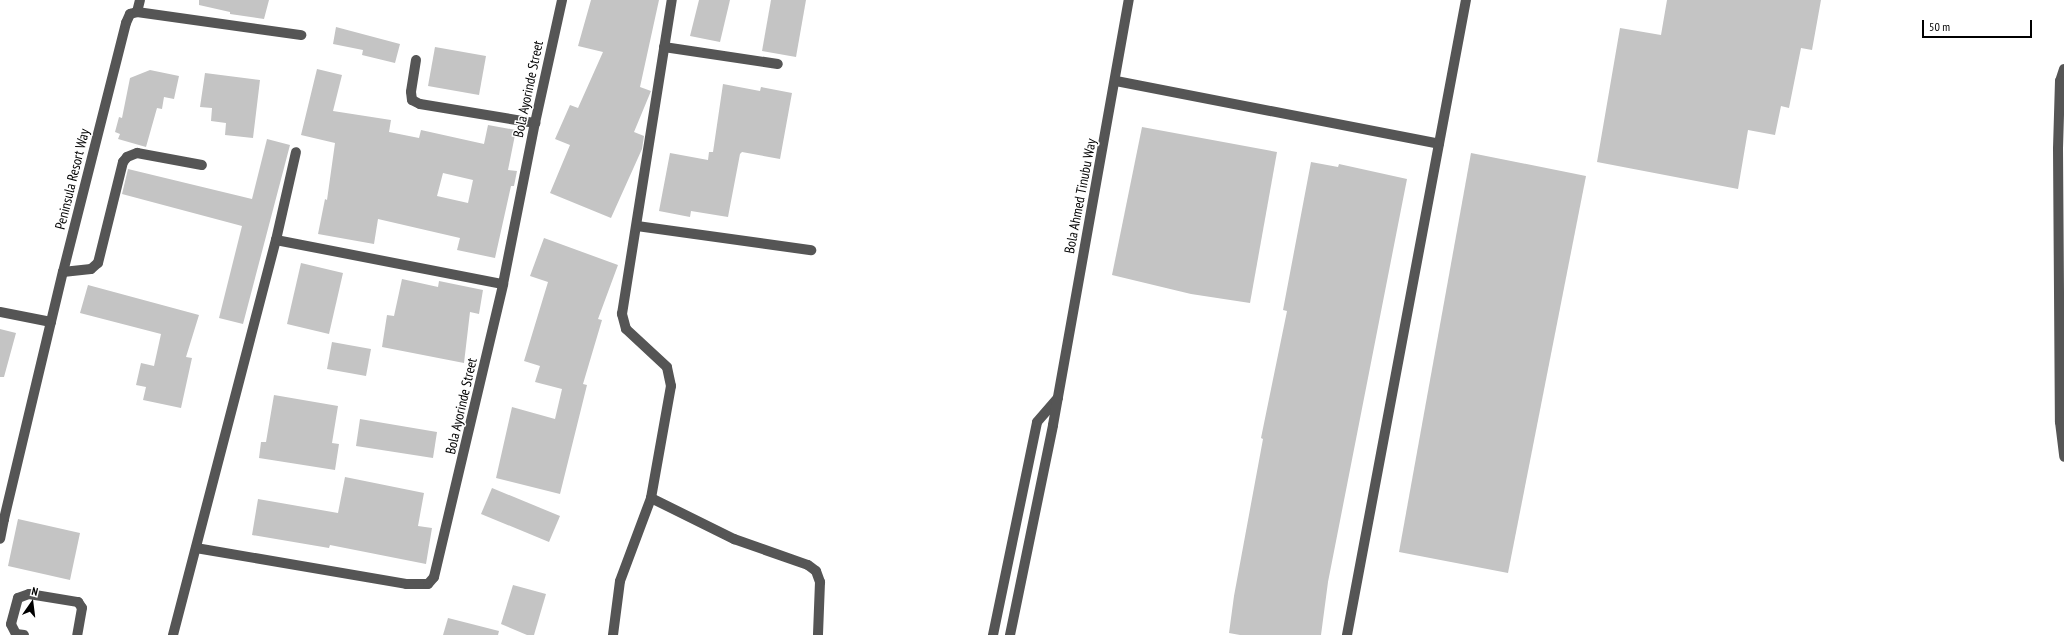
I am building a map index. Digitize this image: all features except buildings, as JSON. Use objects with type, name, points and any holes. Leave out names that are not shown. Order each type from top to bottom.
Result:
[{"type":"street","points":[[140,0],[137,12],[302,35]]},
{"type":"street","name":"Bola Ayorinde Street","points":[[196,548],[406,584],[428,584],[434,577],[440,557],[503,284],[535,123],[562,0]]},
{"type":"street","points":[[613,635],[620,582],[651,498],[671,386],[667,367],[626,329],[622,314],[638,226],[672,0]]},
{"type":"street","name":"Bola Ahmed Tinubu Way","points":[[1010,635],[1058,398],[1116,81],[1129,0]]},
{"type":"street","points":[[1347,635],[1466,0]]},
{"type":"street","name":"Peninsula Resort Way","points":[[0,539],[2,519],[126,23],[130,14],[137,12]]},
{"type":"street","points":[[664,47],[778,64]]},
{"type":"street","points":[[416,60],[411,92],[412,100],[420,104],[535,123]]},
{"type":"street","points":[[2064,69],[2060,81],[2058,149],[2060,422],[2064,457]]},
{"type":"street","points":[[1116,81],[1439,144]]},
{"type":"street","points":[[173,635],[276,240],[296,152]]},
{"type":"street","points":[[63,272],[90,269],[98,263],[123,162],[127,157],[137,153],[202,165]]},
{"type":"street","points":[[638,226],[811,250]]},
{"type":"street","points":[[276,240],[503,284]]},
{"type":"street","points":[[0,312],[51,322]]},
{"type":"street","points":[[993,635],[1037,422],[1058,398]]},
{"type":"street","points":[[651,498],[734,538],[808,565],[816,571],[820,582],[818,635]]},
{"type":"street","points":[[18,634],[11,624],[18,598],[29,594],[78,602],[82,608],[77,635]]}]
